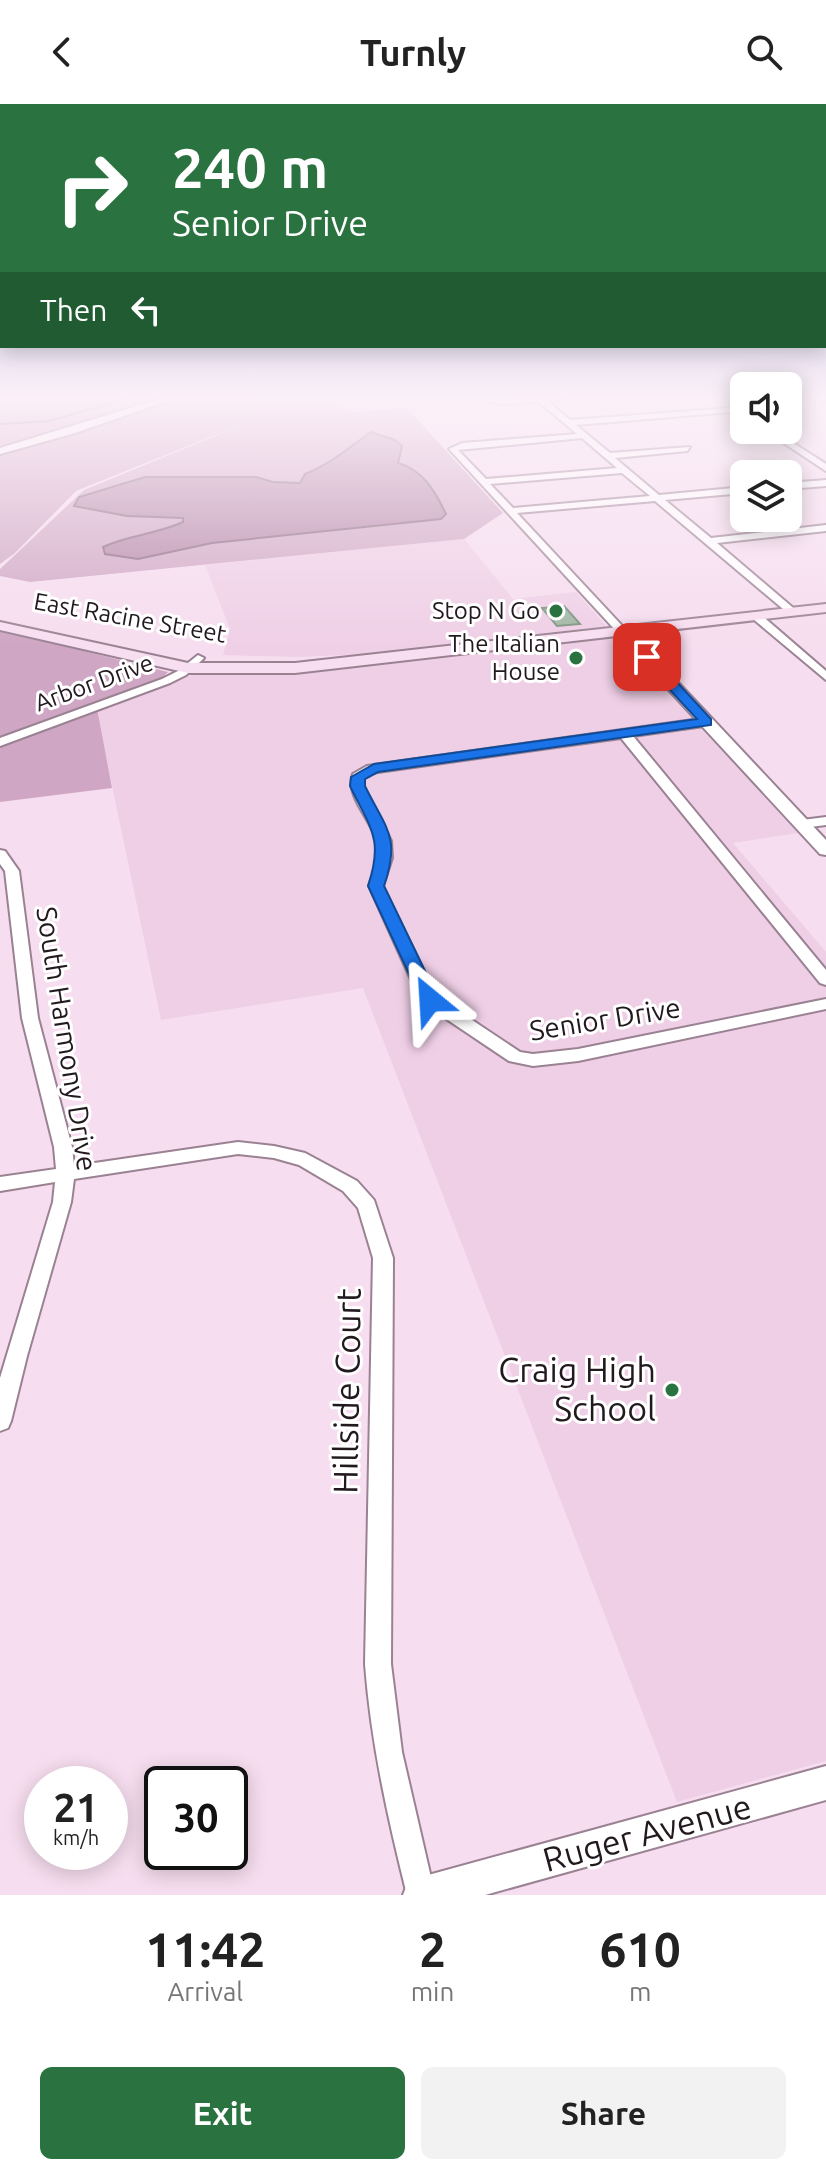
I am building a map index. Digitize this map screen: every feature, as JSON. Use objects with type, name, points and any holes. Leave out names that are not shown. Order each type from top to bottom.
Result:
[{"type":"main road","name":"East Racine Street","points":[[0,626],[193,663],[273,669],[826,608]]},
{"type":"main road","name":"East Racine Street","points":[[0,618],[193,663]]},
{"type":"street","points":[[482,482],[487,482]]},
{"type":"street","points":[[482,482],[826,850]]},
{"type":"street","points":[[637,482],[793,612]]},
{"type":"street","points":[[802,485],[826,483]]},
{"type":"street","points":[[509,511],[730,491]]},
{"type":"street","points":[[707,541],[824,530]]},
{"type":"street","points":[[756,616],[826,677]]},
{"type":"street","name":"Arbor Drive","points":[[0,742],[166,681],[193,663]]},
{"type":"street","name":"Senior Drive","points":[[707,722],[374,768],[358,777],[357,786],[384,841],[385,858],[376,886],[430,1000],[515,1057],[533,1060],[578,1055],[826,1004]]},
{"type":"street","points":[[624,733],[826,980]]},
{"type":"street","points":[[802,824],[826,821]]},
{"type":"street","name":"South Harmony Drive","points":[[0,854],[12,871],[30,1018],[63,1147],[66,1172],[62,1202],[0,1421]]},
{"type":"street","name":"Hillside Court","points":[[0,1184],[238,1148],[305,1160],[350,1186],[367,1205],[383,1258],[378,1664],[382,1717],[389,1764],[421,1895]]},
{"type":"street","name":"Ruger Avenue","points":[[421,1895],[826,1783]]},
{"type":"shaded area","points":[[0,482],[99,482],[76,491],[15,553],[0,564]]},
{"type":"shaded area","points":[[104,482],[474,482],[503,513],[464,539],[30,582],[0,576],[0,569],[84,490]]},
{"type":"shaded area","points":[[130,482],[427,482],[446,514],[441,519],[212,543],[138,559],[105,554],[103,547],[173,526],[183,522],[183,518],[127,516],[74,506],[79,497]]},
{"type":"shaded area","points":[[464,539],[513,599],[576,592],[608,628],[368,654],[297,657],[223,655],[230,629],[205,565]]},
{"type":"shaded area","points":[[0,630],[168,672],[163,677],[96,703],[112,788],[0,802]]},
{"type":"shaded area","name":"Craig High School","points":[[616,637],[798,833],[733,843],[826,952],[826,1761],[677,1802],[363,988],[161,1020],[96,709],[201,672]]},
{"type":"building","points":[[564,606],[580,624],[557,626],[542,608]]},
{"type":"place","name":"Stop N Go","points":[[556,611]]},
{"type":"place","name":"The Italian House","points":[[576,658]]},
{"type":"place","name":"Craig High School","points":[[672,1390]]},
{"type":"route","points":[[430,1000],[376,886],[385,858],[384,841],[357,786],[358,777],[374,768],[707,722],[647,657]]}]
